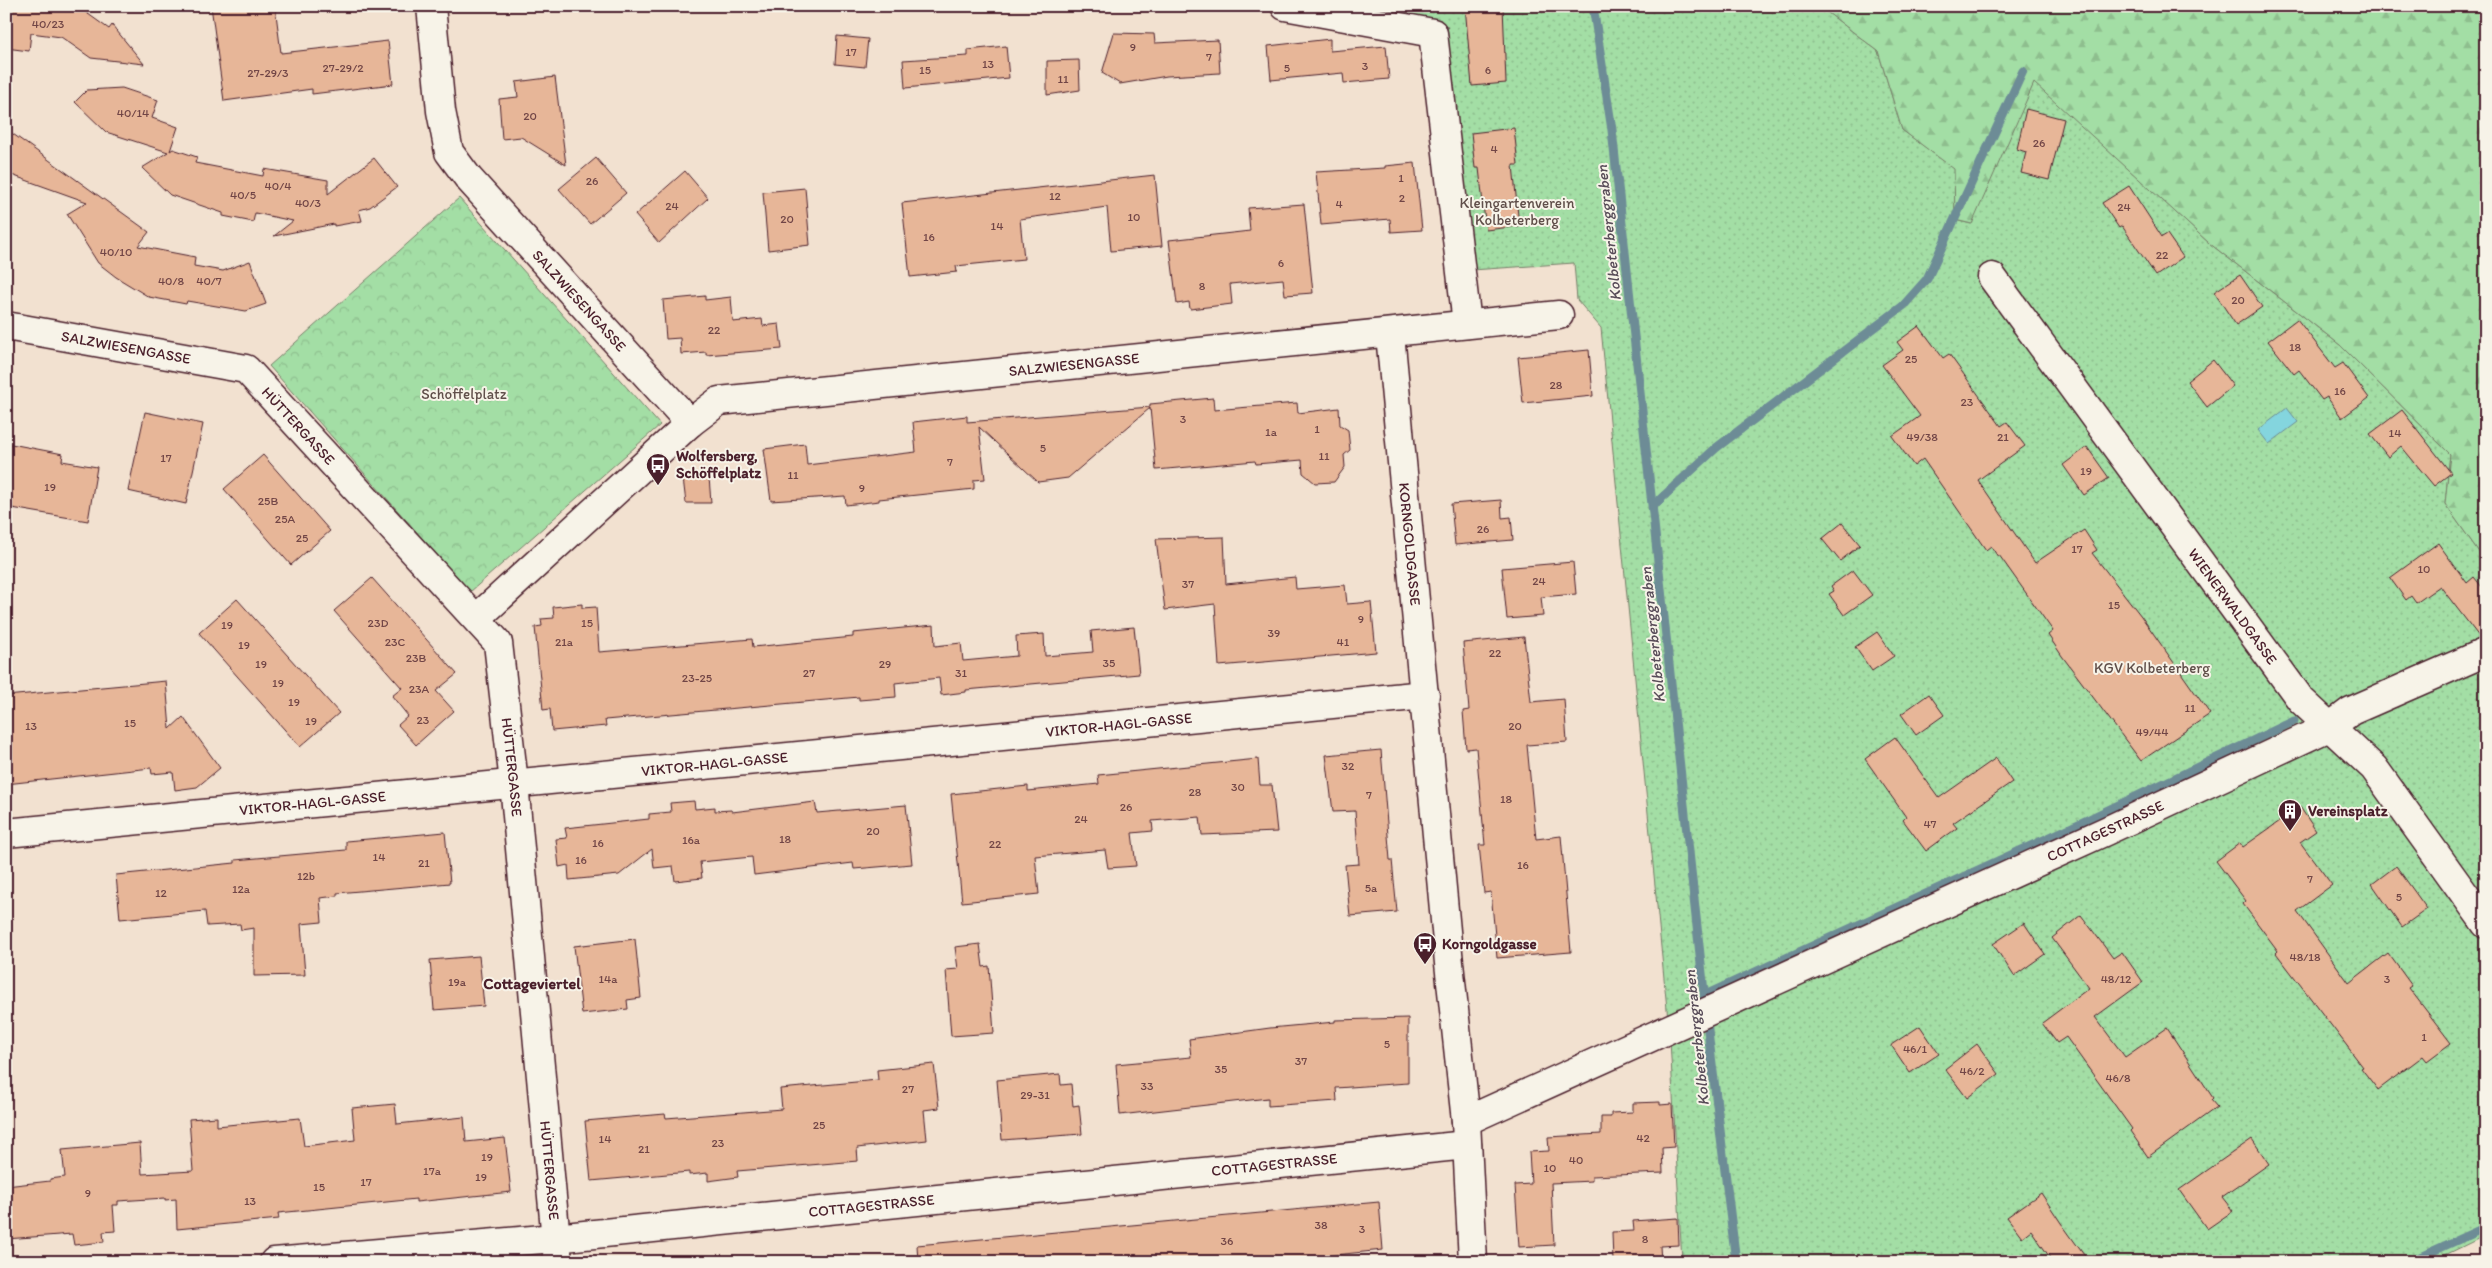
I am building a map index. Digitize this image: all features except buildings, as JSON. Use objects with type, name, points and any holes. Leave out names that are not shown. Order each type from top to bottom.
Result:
[{"type":"street","name":"SALZWIESENGASSE","points":[[431,6],[441,111],[449,152],[469,179],[690,423]]},
{"type":"street","points":[[1285,6],[1433,33],[1467,324]]},
{"type":"street","name":"WIENERWALDGASSE","points":[[1992,277],[2301,700],[2374,768],[2486,924]]},
{"type":"street","name":"SALZWIESENGASSE","points":[[477,618],[690,423],[719,401],[1390,334],[1559,315]]},
{"type":"street","name":"SALZWIESENGASSE","points":[[6,326],[246,369]]},
{"type":"street","name":"KORNGOLDGASSE","points":[[1390,334],[1449,963],[1467,1133],[1473,1262]]},
{"type":"street","name":"HÜTTERGASSE","points":[[246,369],[498,643],[514,783],[557,1250]]},
{"type":"street","name":"COTTAGESTRASSE","points":[[274,1262],[557,1250],[1467,1133],[1685,1020],[2106,831],[2331,726],[2350,711],[2486,652]]},
{"type":"street","name":"VIKTOR-HAGL-GASSE","points":[[6,833],[1425,695]]},
{"type":"green space","name":"KGV Kolbeterberg","points":[[1343,6],[1819,6],[1878,51],[1902,130],[1955,169],[1955,220],[1971,224],[2034,82],[2209,243],[2340,345],[2450,454],[2445,504],[2486,562],[2486,1235],[2431,1262],[1682,1262],[1670,1040],[1601,328],[1577,300],[1574,263],[1472,270],[1447,26]]},
{"type":"green space","points":[[1819,6],[2486,6],[2486,562],[2445,504],[2450,454],[2340,345],[2209,243],[2034,83],[1972,224],[1955,220],[1954,169],[1902,130],[1878,51]]},
{"type":"green space","name":"Schöffelplatz","points":[[459,198],[660,425],[470,592],[269,366]]},
{"type":"water","points":[[2287,408],[2298,422],[2269,444],[2258,430]]},
{"type":"waterway","name":"Kolbeterberggraben","points":[[1593,6],[1612,130],[1709,1039],[1736,1262]]},
{"type":"waterway","points":[[1654,505],[1716,448],[1903,306],[1927,279],[2023,71]]},
{"type":"waterway","points":[[1705,995],[2083,822],[2294,721]]},
{"type":"waterway","points":[[2409,1262],[2486,1227]]},
{"type":"place","name":"Wolfersberg, Schöffelplatz","points":[[658,486]]},
{"type":"place","name":"Vereinsplatz","points":[[2290,832]]},
{"type":"place","name":"Korngoldgasse","points":[[1425,965]]},
{"type":"district","name":"Cottageviertel","points":[[532,983]]},
{"type":"park label","name":"Kleingartenverein Kolbeterberg","points":[[1517,212]]}]
